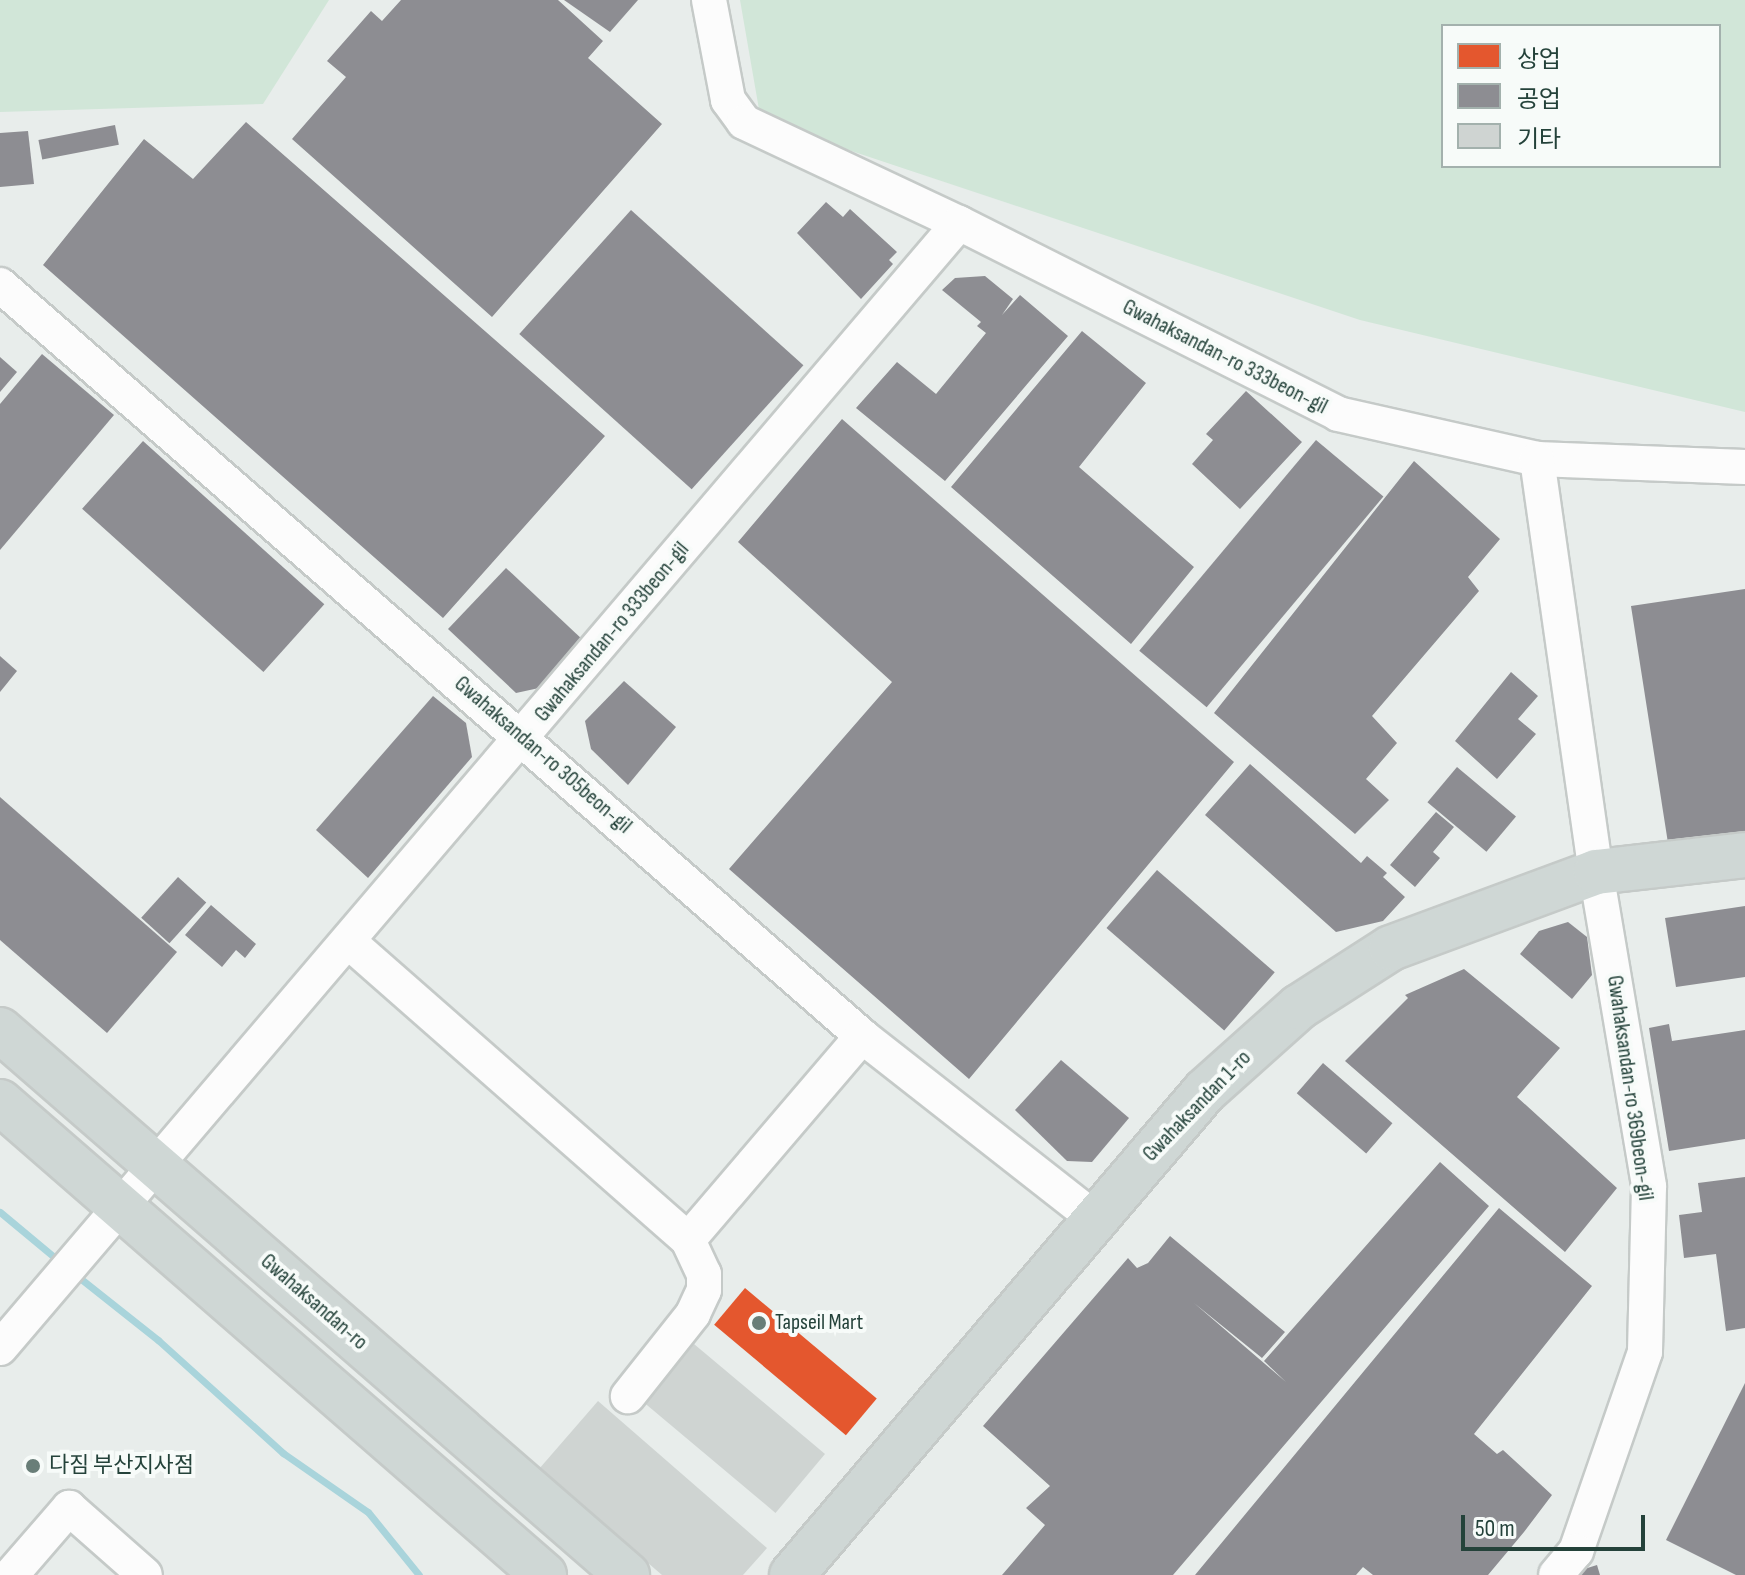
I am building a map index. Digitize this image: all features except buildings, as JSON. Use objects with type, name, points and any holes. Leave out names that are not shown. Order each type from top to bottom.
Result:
[{"type":"main road","name":"Gwahaksandan 1-ro","points":[[792,1575],[1093,1217],[1205,1091],[1299,1007],[1391,948],[1596,872],[1745,855]]},
{"type":"main road","name":"Gwahaksandan-ro","points":[[0,1030],[141,1188],[544,1575]]},
{"type":"main road","name":"Gwahaksandan-ro","points":[[0,1102],[141,1188],[627,1575]]},
{"type":"street","name":"Gwahaksandan-ro 333beon-gil","points":[[709,0],[728,100],[744,122],[959,223],[1338,414],[1537,459],[1745,467]]},
{"type":"street","name":"Gwahaksandan-ro 333beon-gil","points":[[0,1348],[141,1188],[959,223]]},
{"type":"street","name":"Gwahaksandan-ro 305beon-gil","points":[[0,285],[523,737],[862,1036],[1093,1217]]},
{"type":"street","name":"Gwahaksandan-ro 369beon-gil","points":[[1537,459],[1596,872],[1649,1187],[1645,1352],[1576,1551],[1556,1575]]},
{"type":"street","points":[[349,942],[688,1240],[704,1274],[704,1290],[693,1314],[628,1396]]},
{"type":"street","points":[[688,1240],[862,1036]]},
{"type":"street","points":[[11,1575],[69,1508],[145,1575]]},
{"type":"green space","points":[[0,0],[329,0],[263,104],[0,112]]},
{"type":"green space","points":[[740,0],[1745,0],[1745,412],[1360,320],[761,121]]},
{"type":"waterway","points":[[0,1212],[60,1262]]},
{"type":"waterway","points":[[76,1275],[158,1340],[283,1453],[368,1512],[419,1575]]},
{"type":"place","name":"Tapseil Mart","points":[[759,1323]]},
{"type":"place","name":"다짐 부산지사점","points":[[33,1466]]}]
